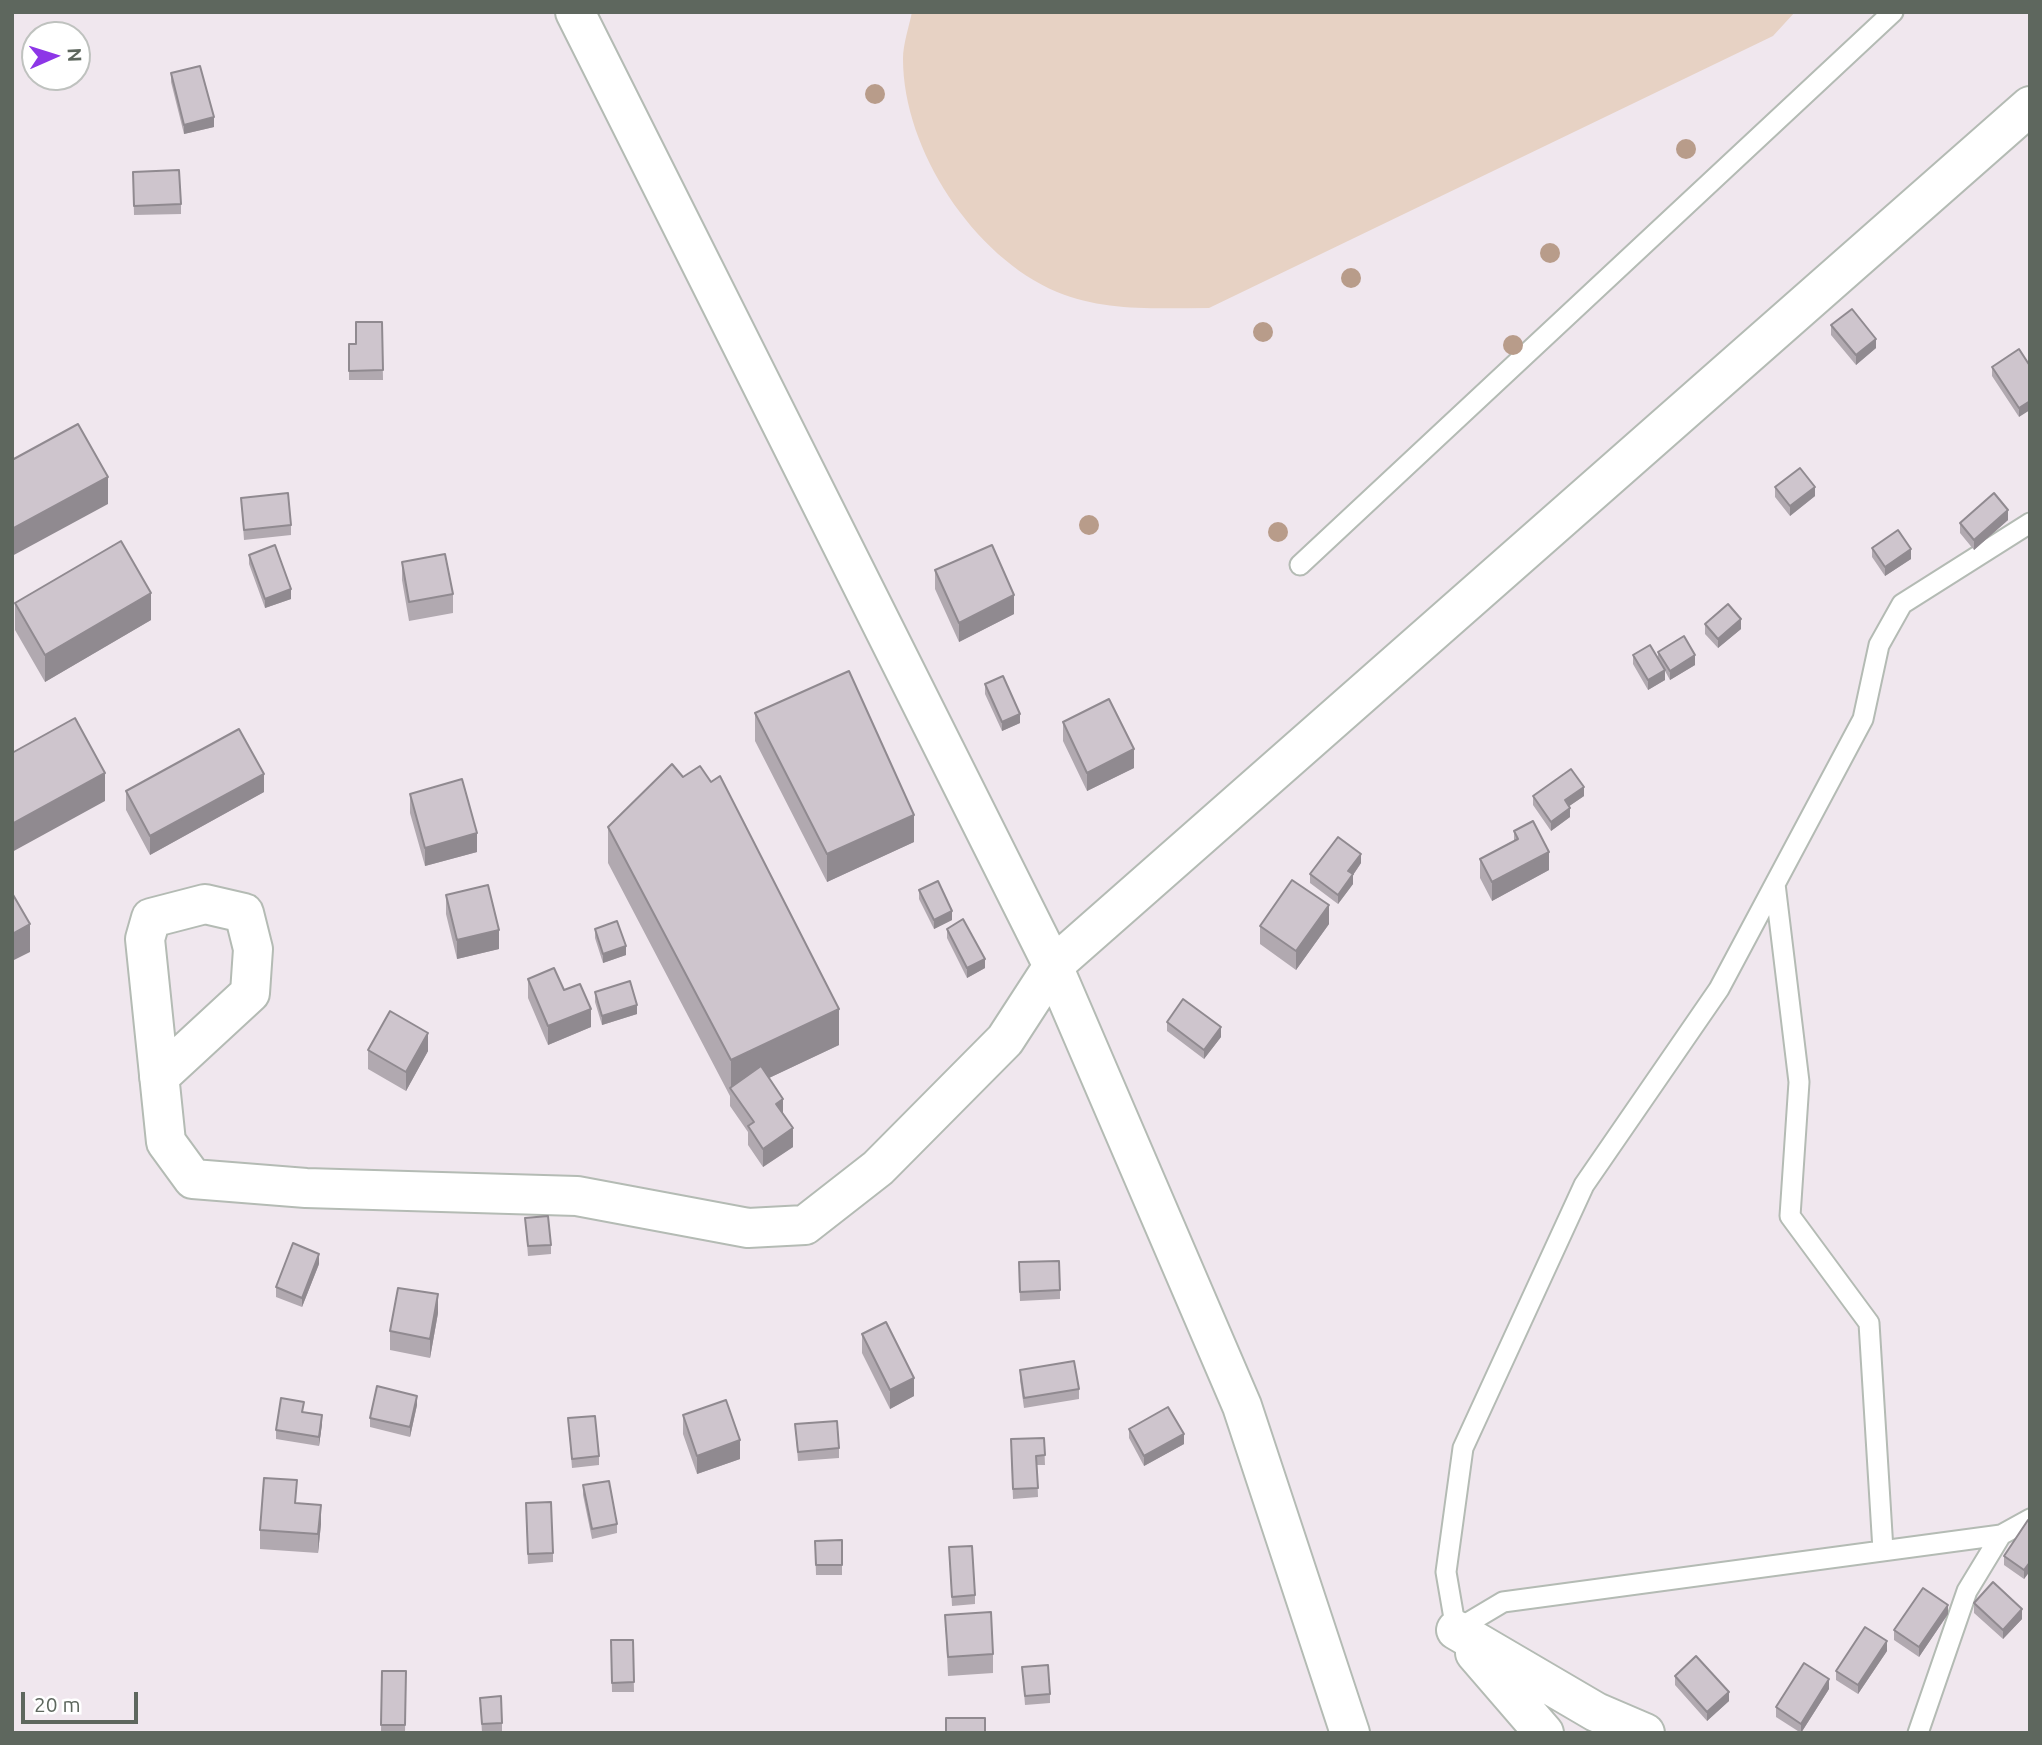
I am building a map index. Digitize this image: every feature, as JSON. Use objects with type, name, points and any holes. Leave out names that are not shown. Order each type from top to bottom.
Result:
[{"type":"street","points":[[575,12],[1053,966],[1242,1406],[1350,1733]]},
{"type":"street","points":[[159,1077],[166,1142],[193,1179],[306,1188],[578,1196],[748,1228],[805,1225],[878,1168],[1005,1040],[1053,966],[2030,106]]},
{"type":"street","points":[[1456,1630],[1544,1733]]},
{"type":"street","points":[[1456,1630],[1597,1712],[1645,1733]]},
{"type":"lane","points":[[1300,565],[1893,12]]},
{"type":"lane","points":[[2029,1521],[2001,1535],[1503,1602],[1456,1630],[1446,1572],[1463,1447],[1584,1185],[1719,989],[1863,719],[1879,645],[1902,604],[2030,523]]},
{"type":"lane","points":[[1775,884],[1799,1082],[1790,1216],[1869,1323],[1883,1550]]},
{"type":"lane","points":[[1918,1733],[1967,1591],[2001,1535]]},
{"type":"shaded area","points":[[912,12],[1795,12],[1773,36],[1209,308],[1132,308],[1094,303],[1057,292],[1027,276],[998,254],[972,227],[949,196],[915,129],[906,94],[903,59]]},
{"type":"building","points":[[200,66],[214,117],[184,125],[171,73]]},
{"type":"building","points":[[179,170],[181,204],[134,206],[133,172]]},
{"type":"building","points":[[1852,309],[1876,339],[1856,355],[1831,325]]},
{"type":"building","points":[[356,322],[382,322],[383,370],[349,371],[349,344],[356,344]]},
{"type":"building","points":[[2019,349],[2030,366],[2030,401],[2019,408],[1992,367]]},
{"type":"building","points":[[78,424],[108,477],[12,529],[12,460]]},
{"type":"building","points":[[1800,468],[1815,487],[1790,506],[1775,487]]},
{"type":"building","points":[[288,493],[291,525],[244,530],[241,498]]},
{"type":"building","points":[[1994,493],[2008,510],[1974,540],[1960,523]]},
{"type":"building","points":[[1898,530],[1911,549],[1885,567],[1872,548]]},
{"type":"building","points":[[121,541],[151,593],[45,655],[15,603]]},
{"type":"building","points":[[275,545],[291,589],[265,599],[249,555]]},
{"type":"building","points":[[992,545],[1014,595],[959,623],[935,570]]},
{"type":"building","points":[[445,554],[453,594],[409,602],[402,562]]},
{"type":"building","points":[[1728,604],[1741,619],[1718,639],[1705,624]]},
{"type":"building","points":[[1684,636],[1695,655],[1670,671],[1658,652]]},
{"type":"building","points":[[1650,645],[1665,670],[1648,680],[1633,655]]},
{"type":"building","points":[[849,671],[914,815],[827,854],[755,713]]},
{"type":"building","points":[[1003,676],[1020,714],[1002,722],[985,684]]},
{"type":"building","points":[[1109,699],[1134,749],[1087,773],[1063,722]]},
{"type":"building","points":[[75,718],[105,773],[12,824],[12,753]]},
{"type":"building","points":[[239,729],[264,774],[150,836],[126,791]]},
{"type":"building","points":[[672,764],[683,777],[700,766],[711,782],[720,776],[839,1009],[731,1060],[608,827]]},
{"type":"building","points":[[1571,769],[1584,787],[1565,800],[1570,808],[1551,822],[1533,796]]},
{"type":"building","points":[[462,779],[477,833],[425,848],[410,794]]},
{"type":"building","points":[[1533,821],[1549,852],[1492,882],[1480,859],[1518,839],[1514,831]]},
{"type":"building","points":[[1338,837],[1361,854],[1348,871],[1353,874],[1338,895],[1310,874]]},
{"type":"building","points":[[1292,880],[1329,905],[1296,951],[1260,926]]},
{"type":"building","points":[[938,881],[952,911],[934,920],[919,890]]},
{"type":"building","points":[[488,885],[499,930],[457,940],[446,895]]},
{"type":"building","points":[[12,893],[30,924],[12,934]]},
{"type":"building","points":[[963,919],[985,959],[967,968],[947,929]]},
{"type":"building","points":[[617,921],[626,946],[603,954],[595,929]]},
{"type":"building","points":[[554,968],[564,990],[580,984],[591,1009],[548,1026],[528,979]]},
{"type":"building","points":[[630,981],[637,1005],[602,1016],[595,992]]},
{"type":"building","points":[[1183,999],[1221,1027],[1204,1050],[1167,1022]]},
{"type":"building","points":[[390,1011],[428,1033],[406,1072],[368,1050]]},
{"type":"building","points":[[761,1066],[783,1099],[776,1104],[793,1128],[763,1149],[748,1126],[754,1122],[730,1088]]},
{"type":"building","points":[[548,1216],[551,1245],[528,1246],[525,1218]]},
{"type":"building","points":[[293,1243],[319,1254],[302,1298],[276,1287]]},
{"type":"building","points":[[1059,1261],[1060,1290],[1020,1292],[1019,1262]]},
{"type":"building","points":[[398,1288],[438,1294],[430,1339],[390,1331]]},
{"type":"building","points":[[886,1322],[914,1378],[890,1390],[862,1334]]},
{"type":"building","points":[[1074,1361],[1079,1389],[1024,1398],[1020,1370]]},
{"type":"building","points":[[377,1386],[417,1396],[410,1427],[370,1418]]},
{"type":"building","points":[[281,1398],[304,1402],[302,1412],[322,1415],[319,1437],[276,1430]]},
{"type":"building","points":[[726,1400],[740,1440],[697,1456],[683,1415]]},
{"type":"building","points":[[1168,1407],[1184,1434],[1144,1456],[1129,1429]]},
{"type":"building","points":[[595,1416],[599,1456],[572,1459],[568,1418]]},
{"type":"building","points":[[837,1421],[839,1448],[798,1452],[795,1424]]},
{"type":"building","points":[[1044,1438],[1045,1455],[1036,1456],[1038,1488],[1013,1489],[1011,1439]]},
{"type":"building","points":[[264,1478],[297,1480],[295,1503],[321,1505],[318,1534],[260,1530]]},
{"type":"building","points":[[609,1481],[617,1524],[592,1529],[583,1485]]},
{"type":"building","points":[[551,1502],[553,1553],[528,1554],[526,1503]]},
{"type":"building","points":[[2028,1520],[2030,1562],[2024,1570],[2004,1556]]},
{"type":"building","points":[[842,1540],[842,1565],[816,1565],[815,1541]]},
{"type":"building","points":[[972,1546],[975,1595],[952,1597],[949,1547]]},
{"type":"building","points":[[1993,1582],[2022,1609],[2003,1630],[1974,1603]]},
{"type":"building","points":[[1923,1588],[1948,1605],[1919,1647],[1894,1630]]},
{"type":"building","points":[[991,1612],[993,1654],[948,1657],[945,1615]]},
{"type":"building","points":[[1865,1627],[1887,1641],[1858,1685],[1836,1671]]},
{"type":"building","points":[[611,1640],[633,1640],[634,1682],[612,1683]]},
{"type":"building","points":[[1696,1656],[1729,1692],[1707,1712],[1675,1676]]},
{"type":"building","points":[[1804,1663],[1829,1679],[1801,1724],[1776,1707]]},
{"type":"building","points":[[1048,1665],[1050,1694],[1025,1696],[1022,1667]]},
{"type":"building","points":[[382,1671],[406,1671],[405,1725],[381,1725]]},
{"type":"building","points":[[501,1696],[502,1723],[482,1724],[480,1698]]},
{"type":"building","points":[[946,1718],[985,1718],[985,1733],[946,1733]]}]
